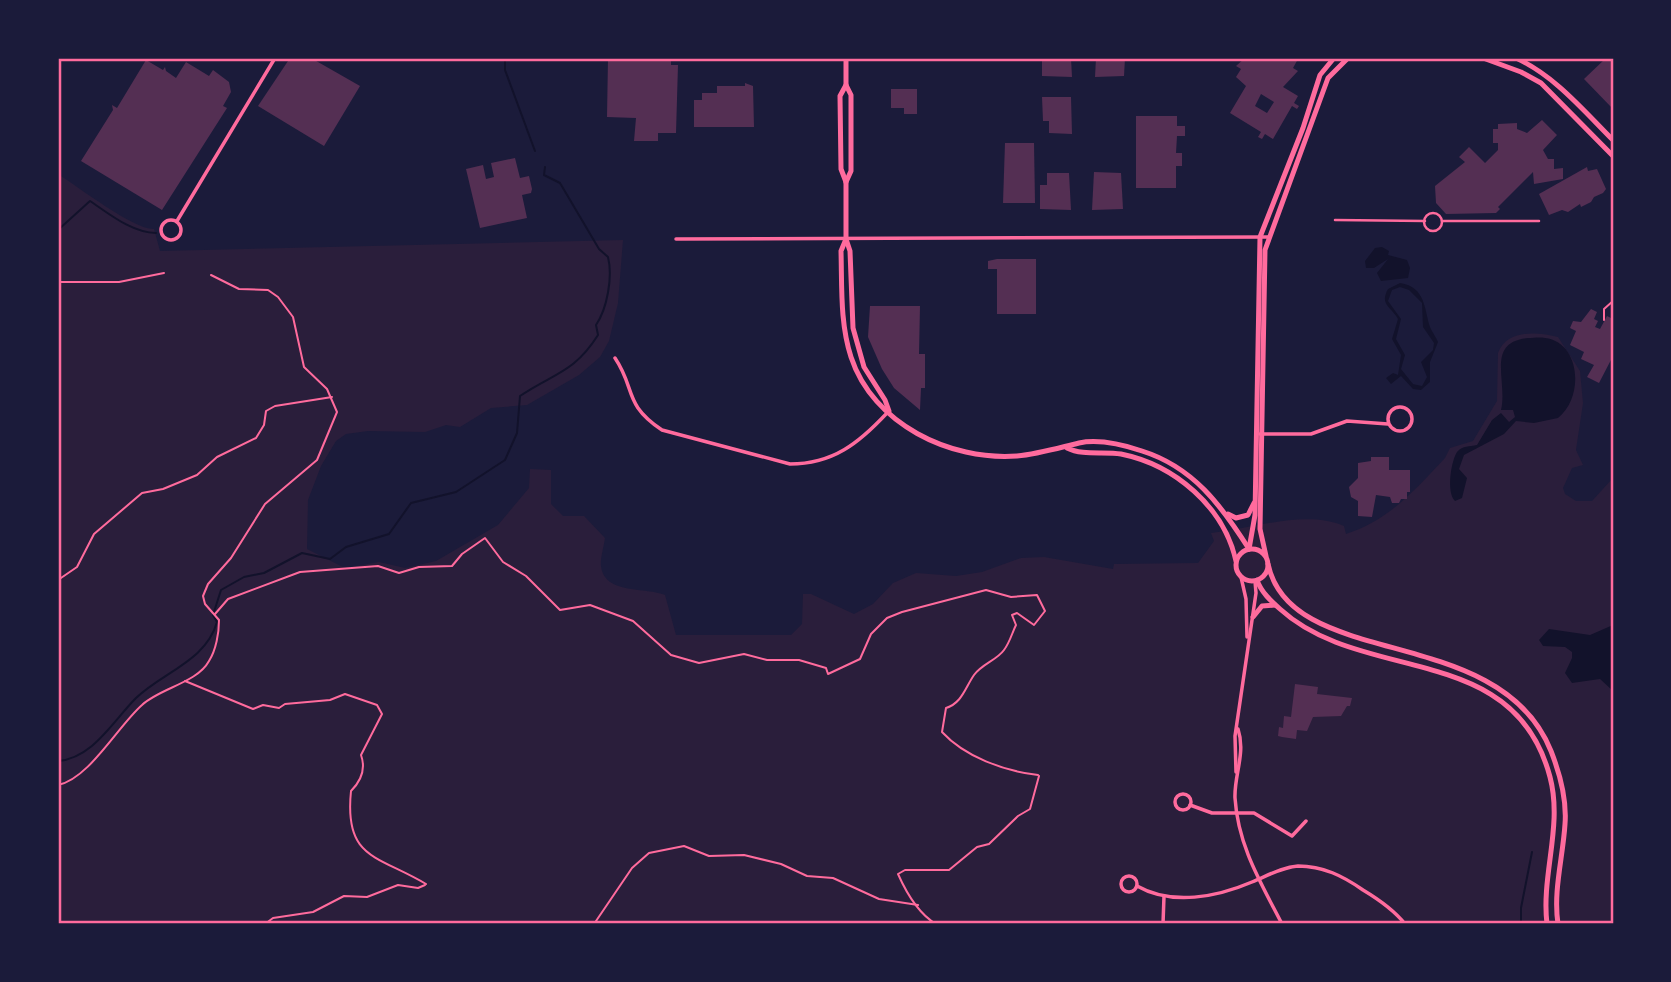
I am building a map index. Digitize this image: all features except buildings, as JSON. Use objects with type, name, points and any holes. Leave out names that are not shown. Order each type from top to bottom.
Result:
[{"type":"main road","points":[[846,58],[846,85],[851,95],[851,171],[846,182]]},
{"type":"main road","points":[[1334,58],[1320,75],[1303,128],[1259,237],[1260,529],[1268,564],[1274,583],[1286,599],[1317,623],[1350,636],[1461,668],[1494,684],[1514,699],[1538,727],[1551,750],[1563,788],[1566,819],[1557,893],[1558,924]]},
{"type":"main road","points":[[1249,549],[1260,434],[1268,237],[1297,168],[1328,78],[1348,58]]},
{"type":"main road","points":[[1483,58],[1517,70],[1541,83],[1613,156]]},
{"type":"main road","points":[[1516,58],[1534,66],[1559,85],[1613,140]]},
{"type":"main road","points":[[846,85],[840,96],[841,169],[846,182],[846,239],[841,251],[846,339],[864,385],[880,407],[919,434],[962,452],[1016,456],[1067,448],[1079,443],[1099,443],[1150,454],[1201,484],[1226,513],[1249,549]]},
{"type":"main road","points":[[1067,448],[1075,452],[1132,457],[1182,481],[1211,509],[1230,540],[1241,577],[1256,580],[1275,605],[1319,636],[1460,677],[1493,694],[1514,711],[1531,733],[1544,758],[1555,807],[1545,904],[1547,924]]},
{"type":"main road","points":[[1226,513],[1233,517],[1245,516],[1254,503]]},
{"type":"main road","points":[[1236,561],[1241,553],[1249,549],[1261,551],[1266,556]]},
{"type":"main road","points":[[1256,580],[1265,574],[1268,564]]},
{"type":"main road","points":[[1252,617],[1260,607],[1275,605]]},
{"type":"street","points":[[177,221],[275,58]]},
{"type":"street","points":[[1335,220],[1424,221],[1433,214],[1442,221],[1539,221]]},
{"type":"street","points":[[168,220],[177,221],[181,226],[181,234],[175,240],[166,239],[162,235],[161,227],[168,220]]},
{"type":"street","points":[[1424,221],[1427,229],[1435,231],[1442,221]]},
{"type":"street","points":[[676,239],[1268,237]]},
{"type":"street","points":[[615,358],[628,395],[645,419],[662,430],[790,464],[808,464],[839,454],[855,444],[889,411]]},
{"type":"street","points":[[1260,434],[1311,434],[1352,420],[1388,424],[1393,429],[1404,431],[1412,422],[1411,415],[1403,407],[1395,408],[1389,412],[1388,424]]},
{"type":"street","points":[[1241,577],[1246,599],[1247,646]]},
{"type":"street","points":[[1256,580],[1234,756],[1236,814],[1243,846],[1282,924]]},
{"type":"street","points":[[1189,805],[1186,794],[1175,799],[1178,808],[1189,805],[1212,813],[1254,813],[1292,836],[1306,821]]},
{"type":"street","points":[[1137,886],[1164,896],[1204,896],[1288,867],[1313,867],[1333,872],[1377,899],[1404,923]]},
{"type":"street","points":[[1130,876],[1137,886],[1130,892],[1121,884],[1125,877],[1130,876]]},
{"type":"street","points":[[1163,924],[1164,896]]},
{"type":"lane","points":[[1604,320],[1604,309],[1613,302]]},
{"type":"path","points":[[58,282],[119,282],[164,273]]},
{"type":"path","points":[[58,785],[85,769],[144,703],[183,681],[209,662],[219,635],[219,620],[207,608],[203,596],[208,584],[231,558],[265,504],[317,460],[337,412],[332,397],[304,367],[296,324],[278,297],[268,290],[239,289],[211,275]]},
{"type":"path","points":[[58,580],[78,567],[94,534],[142,493],[163,489],[197,475],[217,457],[256,438],[264,425],[266,411],[275,406],[316,402],[332,397]]},
{"type":"path","points":[[215,614],[228,599],[300,572],[378,566],[399,573],[419,567],[452,566],[462,554],[485,538],[503,562],[526,576],[560,610],[590,605],[633,621],[671,655],[699,663],[744,654],[767,660],[799,660],[827,668],[828,674],[860,660],[871,634],[894,615],[986,590],[1011,597],[1030,593],[1037,595],[1045,611],[1034,625],[1017,613],[1012,615],[1016,625],[1003,653],[975,674],[964,694],[953,706],[946,708],[942,732],[971,755],[995,765],[1038,775],[1030,809],[1018,816],[989,844],[977,848],[949,870],[905,870],[898,874],[928,919],[936,924]]},
{"type":"path","points":[[183,681],[253,709],[263,705],[279,708],[345,694],[377,705],[382,714],[361,755],[364,765],[359,783],[351,791],[351,827],[363,851],[426,884],[418,888],[398,885],[367,897],[344,896],[313,912],[273,918],[265,924]]},
{"type":"path","points":[[594,924],[632,868],[649,853],[684,846],[709,856],[744,855],[781,864],[807,876],[833,878],[854,885],[879,899],[918,905]]},
{"type":"shaded area","points":[[58,174],[121,216],[154,229],[160,251],[623,240],[618,303],[609,341],[600,357],[579,375],[527,405],[491,408],[460,427],[446,425],[425,432],[368,431],[346,434],[336,441],[321,466],[308,500],[307,549],[345,568],[379,562],[405,568],[436,561],[498,525],[529,488],[530,469],[551,470],[551,504],[563,516],[584,516],[605,538],[601,563],[604,575],[618,586],[665,595],[676,635],[791,635],[802,624],[803,594],[811,594],[854,614],[873,604],[893,583],[916,573],[956,576],[982,572],[1021,558],[1044,557],[1113,569],[1114,564],[1198,563],[1214,541],[1211,533],[1295,520],[1329,521],[1344,526],[1346,534],[1388,513],[1445,458],[1450,448],[1473,441],[1497,401],[1498,353],[1502,345],[1524,334],[1558,337],[1580,371],[1583,403],[1576,450],[1583,465],[1572,468],[1563,488],[1565,494],[1576,501],[1592,501],[1613,478],[1613,924],[58,924]]},
{"type":"shaded area","points":[[1382,247],[1389,251],[1388,255],[1407,260],[1410,268],[1408,278],[1381,281],[1377,273],[1388,259],[1374,268],[1366,268],[1365,261],[1375,248]]},
{"type":"shaded area","points":[[1400,283],[1415,289],[1422,300],[1430,327],[1438,342],[1430,362],[1430,382],[1421,390],[1413,389],[1401,376],[1391,384],[1386,378],[1393,373],[1398,375],[1401,355],[1392,339],[1398,319],[1385,299],[1388,289]],"holes":[[[1400,287],[1409,290],[1422,303],[1423,327],[1434,343],[1433,350],[1421,362],[1427,377],[1422,386],[1413,384],[1401,369],[1405,355],[1396,339],[1401,319],[1388,301],[1392,290]]]},
{"type":"shaded area","points":[[1545,338],[1566,349],[1575,371],[1572,397],[1558,418],[1534,423],[1516,421],[1504,434],[1464,455],[1459,469],[1467,478],[1462,498],[1455,501],[1452,497],[1450,477],[1457,452],[1464,447],[1477,445],[1492,420],[1501,413],[1509,422],[1515,417],[1513,410],[1501,410],[1502,355],[1515,341]]},
{"type":"shaded area","points":[[1613,625],[1613,691],[1600,679],[1572,683],[1565,673],[1572,652],[1565,647],[1543,646],[1539,640],[1549,629],[1590,635]]},
{"type":"waterway","points":[[505,58],[505,70],[535,151]]},
{"type":"waterway","points":[[58,761],[82,753],[92,746],[136,698],[204,647],[217,622],[213,615],[221,590],[244,577],[264,573],[302,553],[330,559],[346,547],[389,534],[411,503],[456,492],[505,460],[517,433],[520,396],[572,365],[589,348],[598,335],[596,325],[606,302],[609,283],[608,257],[599,249],[560,183],[544,175],[545,167]]},
{"type":"waterway","points":[[58,230],[90,201],[129,226],[156,233]]},
{"type":"waterway","points":[[1521,924],[1521,908],[1532,852]]}]
